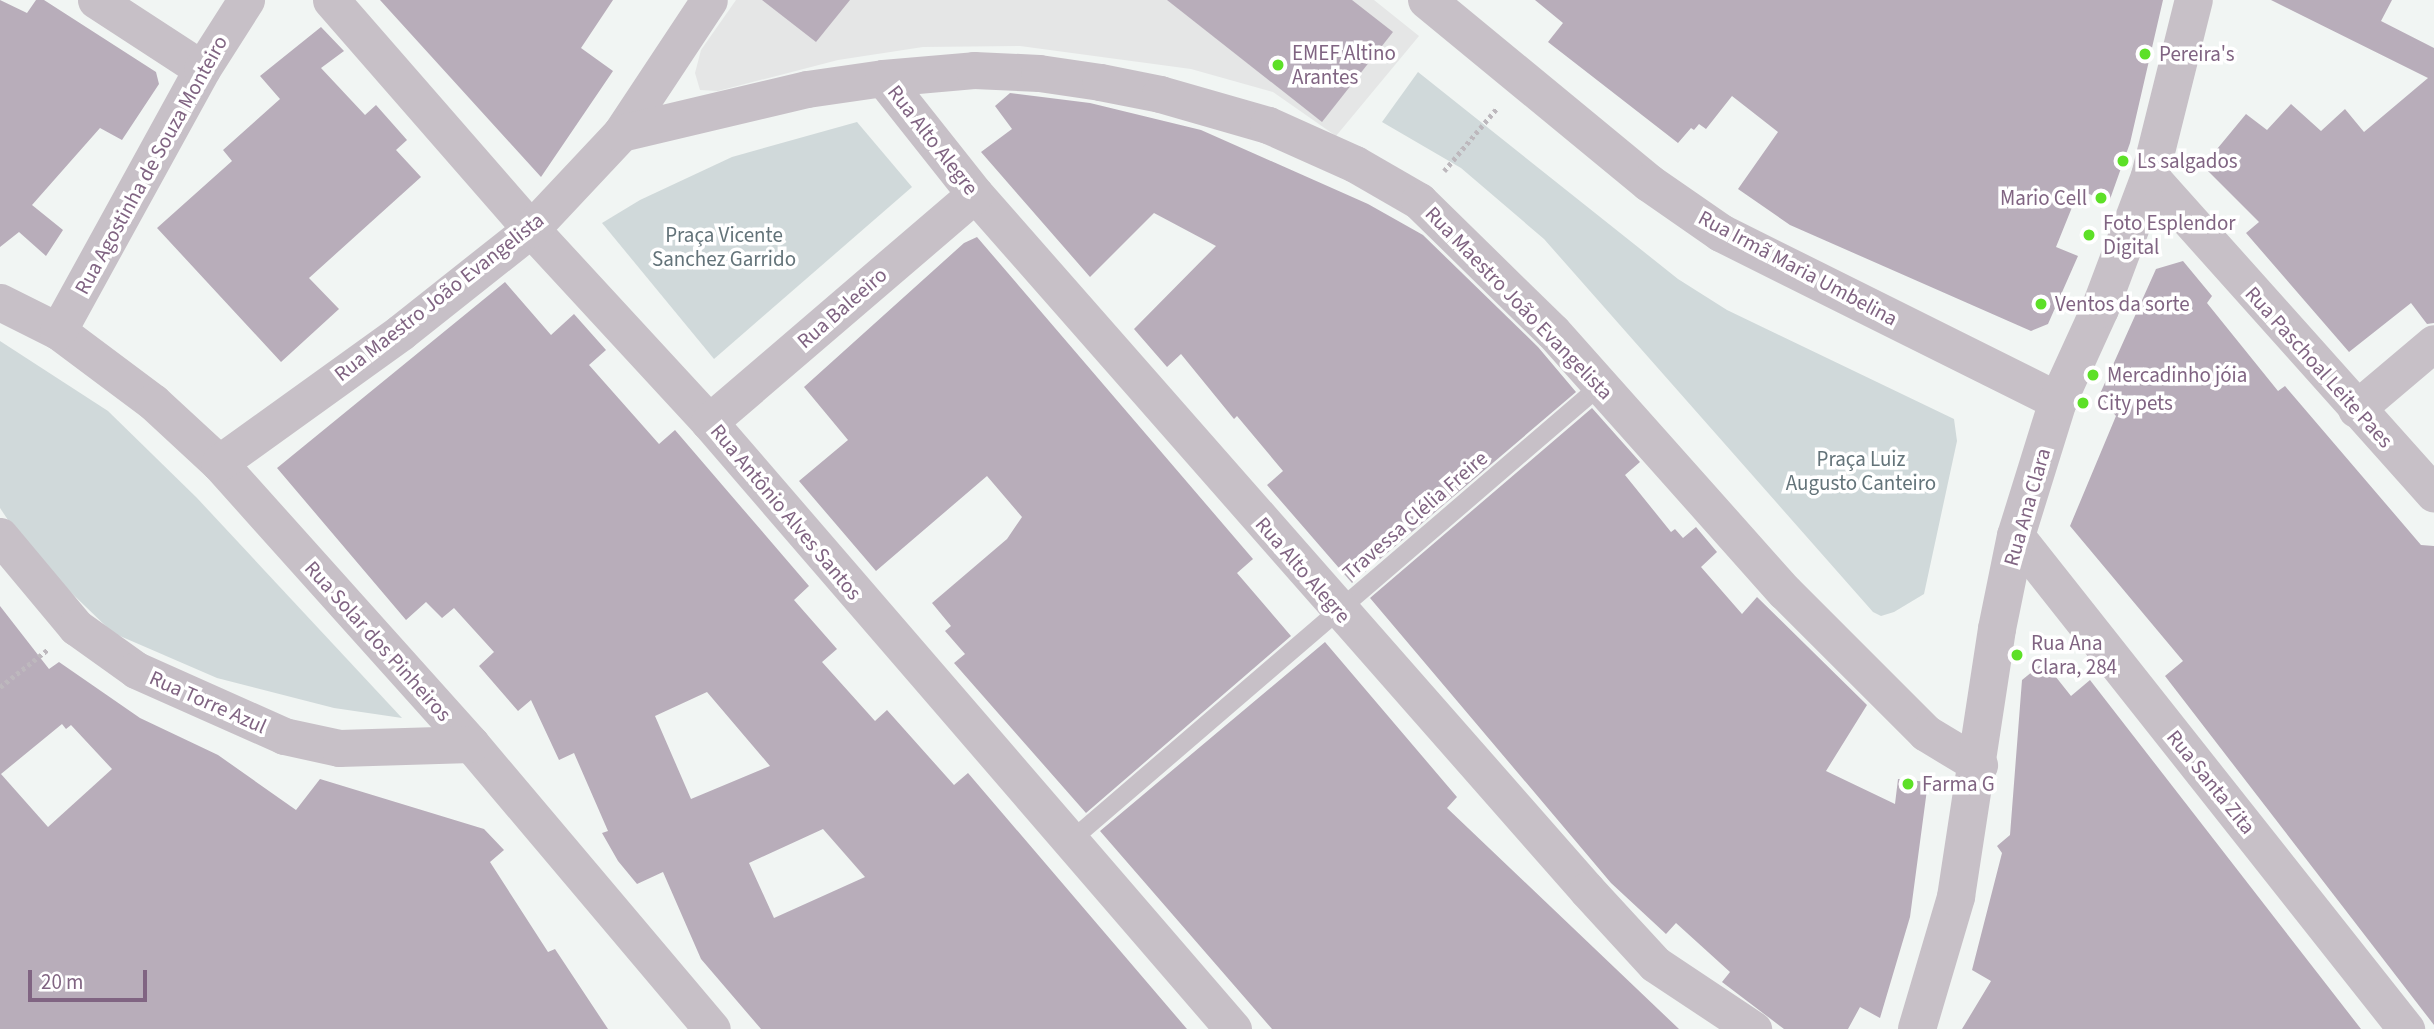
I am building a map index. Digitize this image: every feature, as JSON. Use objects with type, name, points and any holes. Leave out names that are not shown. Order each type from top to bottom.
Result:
[{"type":"street","points":[[96,0],[202,69]]},
{"type":"street","name":"Rua Agostinha de Souza Monteiro","points":[[58,331],[202,69],[246,0]]},
{"type":"street","name":"Rua Antônio Alves Santos","points":[[331,0],[531,229],[709,422],[1068,843],[1233,1029]]},
{"type":"street","points":[[621,133],[709,0]]},
{"type":"street","name":"Rua Irmã Maria Umbelina","points":[[1427,0],[1520,80],[1649,183],[1721,233],[2058,401]]},
{"type":"street","name":"Rua Ana Clara","points":[[1917,1029],[1956,897],[1979,765],[1995,641],[2016,536],[2058,401],[2100,309],[2150,176],[2194,0]]},
{"type":"street","name":"Rua Maestro João Evangelista","points":[[219,463],[401,332],[531,229],[621,133],[807,89],[883,78],[974,70],[1039,72],[1160,94],[1268,125],[1355,163],[1419,201],[1477,254],[1601,385],[1785,592],[1926,733],[1979,765]]},
{"type":"street","name":"Rua Alto Alegre","points":[[883,78],[975,194],[1339,611],[1655,964],[1753,1029]]},
{"type":"street","name":"Rua Paschoal Leite Paes","points":[[2150,176],[2434,494]]},
{"type":"street","name":"Rua Baleeiro","points":[[709,422],[975,194]]},
{"type":"street","name":"Rua Solar dos Pinheiros","points":[[0,302],[58,331],[153,402],[219,463],[471,744],[712,1029]]},
{"type":"street","points":[[2356,409],[2434,343]]},
{"type":"street","name":"Rua Torre Azul","points":[[0,536],[76,627],[135,670],[284,736],[340,748],[471,744]]},
{"type":"street","name":"Rua Santa Zita","points":[[2016,536],[2406,1029]]},
{"type":"lane","name":"Travessa Clélia Freire","points":[[1068,843],[1601,385]]},
{"type":"path","points":[[1419,201],[1520,80]]},
{"type":"path","points":[[0,687],[76,627]]},
{"type":"shaded area","name":"EMEF Altino Arantes","points":[[736,0],[1374,0],[1419,36],[1336,136],[1273,92],[1191,69],[1020,46],[923,47],[838,60],[718,91],[700,90],[695,73],[701,50]]},
{"type":"green space","name":"Praça Luiz Augusto Canteiro","points":[[1418,72],[1678,279],[1727,310],[1954,419],[1957,441],[1924,594],[1894,612],[1881,616],[1873,612],[1544,239],[1461,168],[1382,122]]},
{"type":"green space","name":"Praça Vicente Sanchez Garrido","points":[[857,122],[912,187],[714,359],[602,223],[640,200],[732,157]]},
{"type":"green space","points":[[0,341],[108,411],[197,498],[402,718],[334,708],[217,678],[113,633],[30,553],[0,508]]},
{"type":"building","points":[[0,0],[27,13],[36,0],[44,0],[156,72],[159,84],[122,140],[100,128],[32,205],[63,230],[46,256],[19,232],[0,247]]},
{"type":"building","points":[[380,0],[613,0],[581,48],[613,71],[541,177]]},
{"type":"building","points":[[762,0],[850,0],[816,42]]},
{"type":"building","points":[[1167,0],[1352,0],[1393,32],[1322,122]]},
{"type":"building","points":[[1535,0],[2163,0],[2130,143],[2109,202],[2079,190],[2056,247],[2078,256],[2048,324],[2031,331],[1790,225],[1738,189],[1778,132],[1732,96],[1706,129],[1699,124],[1694,130],[1691,128],[1678,143],[1548,42],[1563,23]]},
{"type":"building","points":[[2271,0],[2392,0],[2381,21],[2434,48],[2434,323],[2427,324],[2411,303],[2349,352],[2246,233],[2259,222],[2203,166],[2246,114],[2267,130],[2291,104],[2321,131],[2345,109],[2364,132],[2428,78]]},
{"type":"building","points":[[321,27],[344,51],[321,68],[365,115],[376,105],[407,140],[396,150],[421,177],[309,278],[339,309],[281,362],[157,228],[232,161],[223,150],[280,99],[260,76]]},
{"type":"building","points":[[1010,93],[1090,103],[1201,130],[1368,204],[1423,235],[1538,347],[1576,392],[1352,583],[1267,485],[1283,471],[1237,416],[1234,419],[1181,354],[1167,367],[1134,329],[1216,246],[1154,213],[1090,277],[981,152],[1012,129],[995,106]]},
{"type":"building","points":[[977,237],[1253,559],[1237,573],[1291,636],[1086,813],[954,663],[965,654],[945,631],[951,626],[932,603],[1007,539],[1022,517],[987,476],[876,571],[799,481],[848,440],[804,387],[964,243]]},
{"type":"building","points":[[2183,261],[2212,296],[2207,303],[2278,391],[2285,386],[2421,545],[2434,546],[2434,1025],[2165,676],[2183,661],[2070,526],[2116,416],[2099,396],[2156,269]]},
{"type":"building","points":[[505,282],[551,335],[574,314],[606,350],[589,365],[659,444],[675,430],[809,586],[794,600],[837,649],[822,662],[875,721],[887,710],[954,785],[968,773],[1187,1029],[761,1029],[701,959],[663,872],[637,884],[618,861],[602,833],[608,831],[574,753],[559,760],[531,700],[518,711],[479,666],[494,652],[454,608],[442,618],[426,602],[406,620],[277,468]],"holes":[[[707,692],[770,766],[691,799],[655,716]],[[823,829],[865,877],[774,918],[749,863]]]},
{"type":"building","points":[[1592,408],[1640,462],[1625,475],[1671,532],[1675,529],[1683,538],[1696,527],[1717,552],[1701,567],[1742,614],[1757,597],[1867,705],[1826,771],[1895,804],[1898,779],[1928,782],[1910,917],[1880,1018],[1860,1007],[1848,1029],[1784,1029],[1722,982],[1730,972],[1676,923],[1666,934],[1611,883],[1370,598]]},
{"type":"building","points":[[0,606],[49,669],[59,662],[140,718],[218,755],[296,810],[320,779],[484,829],[504,850],[490,862],[548,952],[555,949],[608,1029],[0,1029]],"holes":[[[62,724],[66,729],[71,725],[112,769],[48,827],[1,774]]]},
{"type":"building","points":[[1325,642],[1457,797],[1447,808],[1679,1029],[1272,1029],[1100,831]]},
{"type":"building","points":[[2044,662],[2071,696],[2090,680],[2361,1029],[1962,1029],[1991,981],[1972,970],[2002,853],[1997,846],[2010,835],[2022,680]]},
{"type":"place","name":"Pereira's","points":[[2145,54]]},
{"type":"place","name":"EMEF Altino Arantes","points":[[1278,65]]},
{"type":"place","name":"Ls salgados","points":[[2123,161]]},
{"type":"place","name":"Mario Cell","points":[[2101,198]]},
{"type":"place","name":"Foto Esplendor Digital","points":[[2089,235]]},
{"type":"place","name":"Ventos da sorte","points":[[2041,304]]},
{"type":"place","name":"Mercadinho jóia","points":[[2093,375]]},
{"type":"place","name":"City pets","points":[[2083,403]]},
{"type":"place","name":"Rua Ana Clara, 284","points":[[2017,655]]},
{"type":"place","name":"Farma G","points":[[1908,784]]}]
